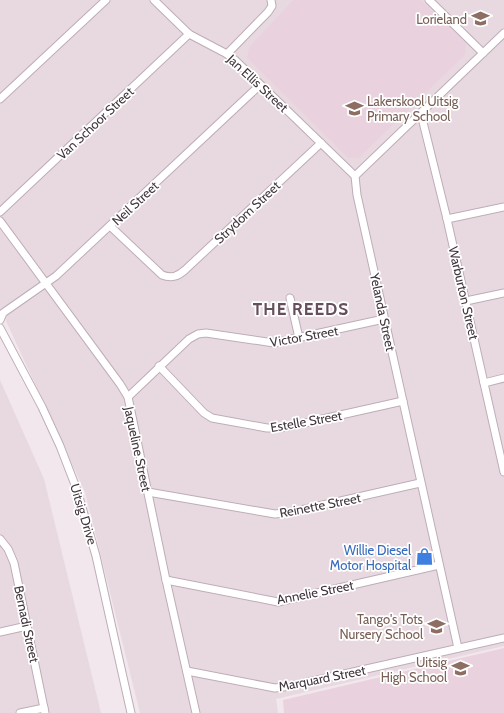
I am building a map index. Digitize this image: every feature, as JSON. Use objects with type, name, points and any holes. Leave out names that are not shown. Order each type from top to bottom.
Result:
[{"type":"street","points":[[0,100],[106,0]]},
{"type":"street","name":"Jan Ellis Street","points":[[154,0],[190,34],[227,54],[355,176]]},
{"type":"street","points":[[227,54],[268,12],[272,6],[271,0]]},
{"type":"street","points":[[429,0],[483,53]]},
{"type":"street","name":"Van Schoor Street","points":[[0,212],[190,34]]},
{"type":"street","points":[[355,176],[422,114],[504,34]]},
{"type":"street","name":"Neil Street","points":[[2,317],[60,273],[260,85]]},
{"type":"street","name":"Warburton Street","points":[[422,114],[503,467]]},
{"type":"street","name":"Strydom Street","points":[[110,226],[162,275],[171,277],[178,275],[321,143]]},
{"type":"street","name":"Yelanda Street","points":[[355,176],[357,195],[384,320],[458,648]]},
{"type":"street","points":[[447,220],[504,207]]},
{"type":"street","name":"Jaqueline Street","points":[[0,221],[128,396],[166,580],[196,713]]},
{"type":"street","points":[[466,301],[504,293]]},
{"type":"street","points":[[290,298],[299,338]]},
{"type":"street","name":"Victor Street","points":[[128,396],[189,339],[200,333],[269,343],[384,320]]},
{"type":"street","name":"Uitsig Drive","points":[[0,328],[42,407],[60,446],[77,490],[96,556],[131,713]]},
{"type":"street","name":"Estelle Street","points":[[160,366],[209,417],[267,428],[291,426],[402,401]]},
{"type":"street","points":[[484,383],[504,378]]},
{"type":"street","name":"Reinette Street","points":[[148,492],[275,514],[292,512],[420,483]]},
{"type":"street","name":"Bernadi Street","points":[[0,538],[12,557],[45,710]]},
{"type":"street","name":"Annelie Street","points":[[166,580],[278,602],[439,566]]},
{"type":"street","points":[[0,632],[27,626]]},
{"type":"street","name":"Marquard Street","points":[[187,671],[275,688],[291,686],[504,638]]},
{"type":"street","points":[[20,713],[45,710]]},
{"type":"shaded area","points":[[0,0],[504,0],[504,646],[276,699],[278,713],[140,713],[85,492],[0,308]]},
{"type":"shaded area","name":"Lakerskool Uitsig Primary School","points":[[293,0],[421,0],[466,43],[465,55],[359,158],[348,158],[247,58],[249,47]]},
{"type":"shaded area","points":[[0,380],[44,479],[101,713],[0,713]]},
{"type":"shaded area","name":"Uitsig High School","points":[[504,648],[504,713],[284,713],[283,700]]},
{"type":"place","name":"Lorieland","points":[[480,19]]},
{"type":"place","name":"Lakerskool Uitsig Primary School","points":[[354,108]]},
{"type":"place","name":"Willie Diesel Motor Hospital","points":[[424,557]]},
{"type":"place","name":"Tango's Tots Nursery School","points":[[436,626]]},
{"type":"place","name":"Uitsig High School","points":[[460,669]]},
{"type":"district","name":"THE REEDS","points":[[301,309]]}]
